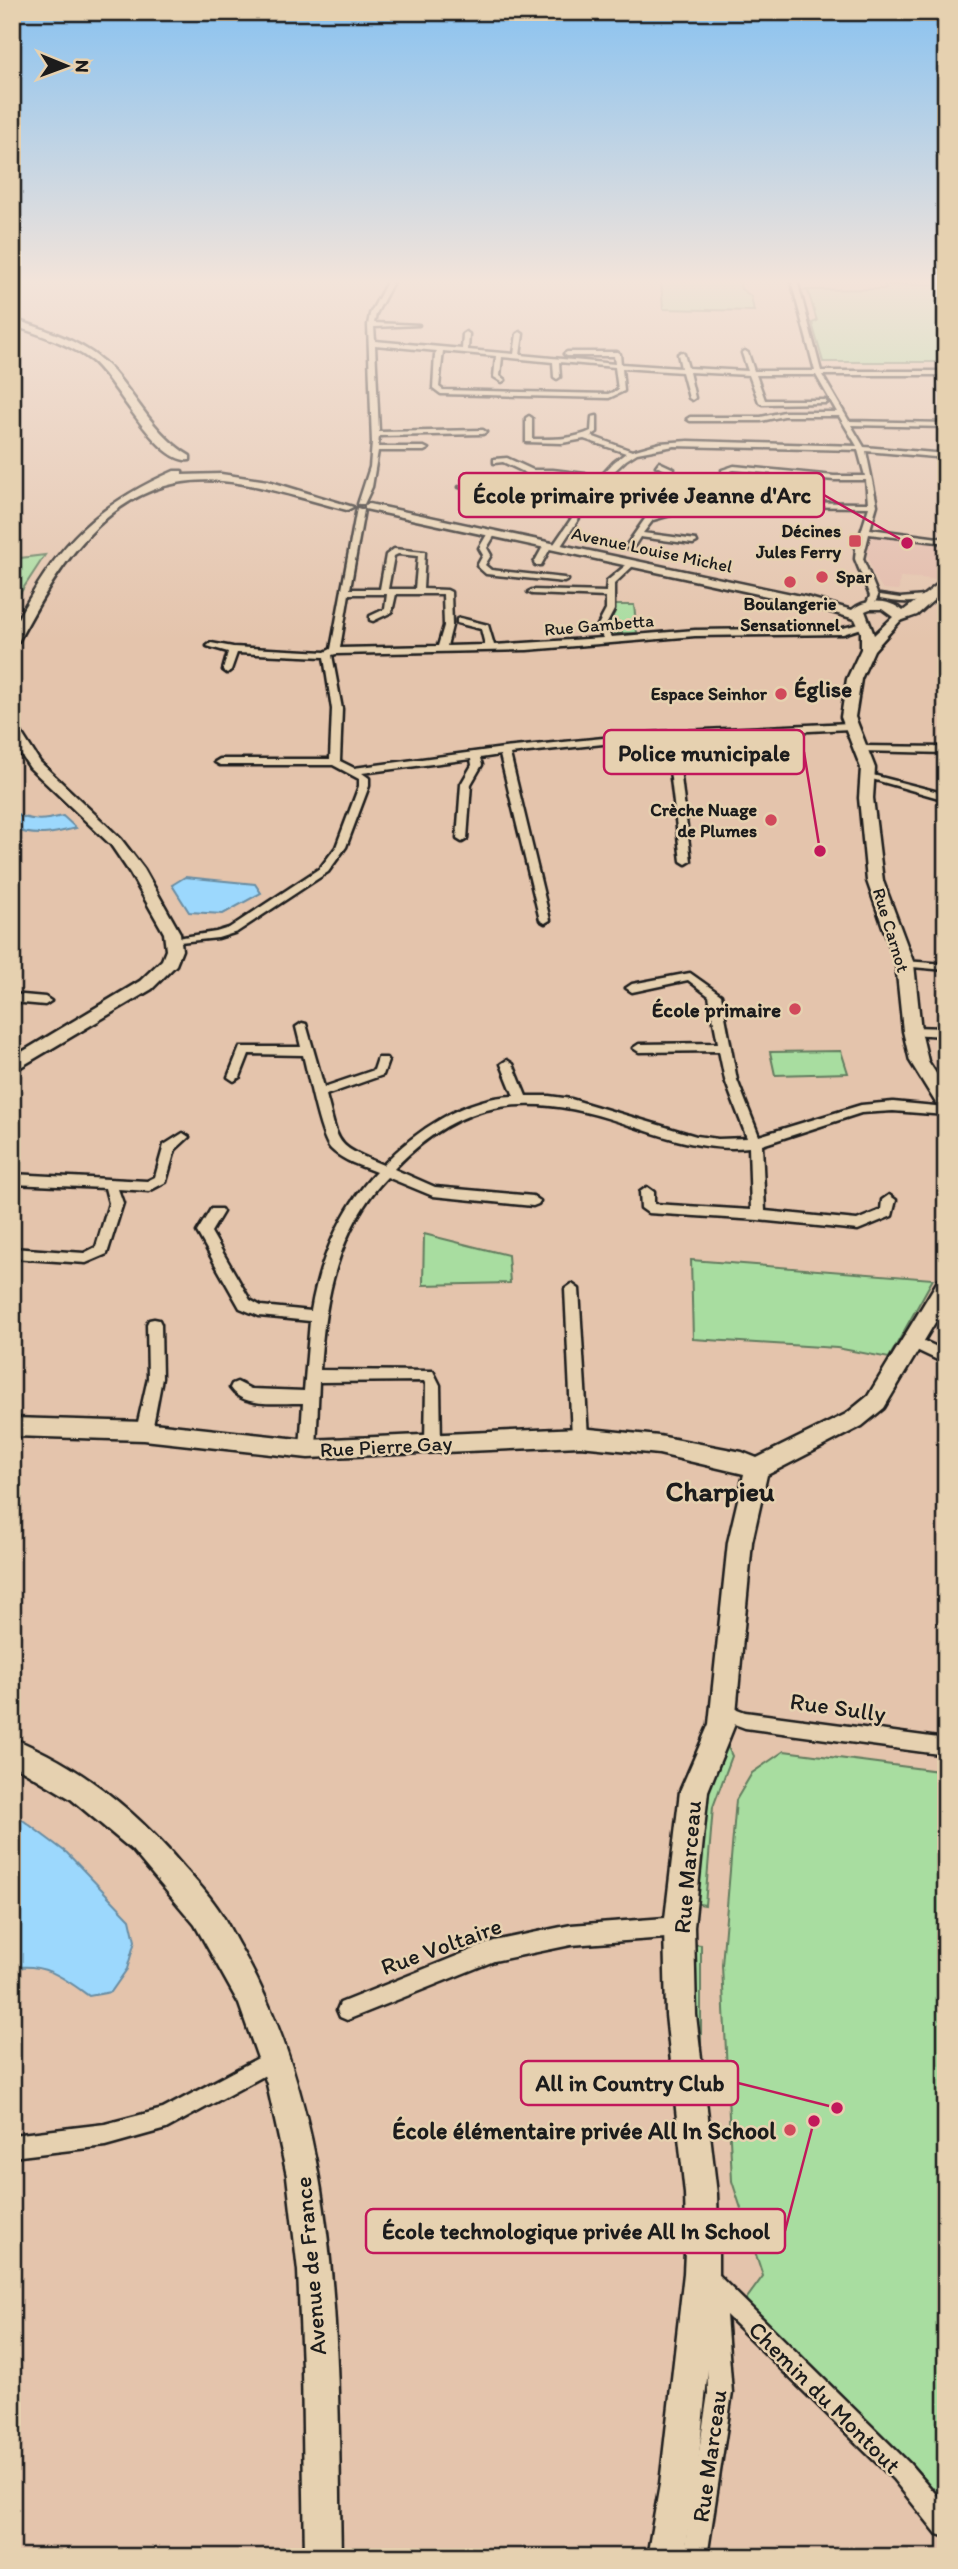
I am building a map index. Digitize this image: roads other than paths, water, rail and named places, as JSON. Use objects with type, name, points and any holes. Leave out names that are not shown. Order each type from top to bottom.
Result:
[{"type":"street","points":[[129,400],[163,442],[199,466]]},
{"type":"street","points":[[335,762],[337,709],[331,653],[345,591],[358,506],[369,486],[375,434],[374,400]]},
{"type":"street","points":[[761,400],[825,402]]},
{"type":"street","points":[[834,400],[861,447],[873,505],[859,559],[874,598],[864,615],[868,649]]},
{"type":"street","points":[[690,419],[761,419],[776,415],[842,414]]},
{"type":"street","points":[[528,418],[528,441],[563,441],[586,437],[594,432],[595,417]]},
{"type":"street","points":[[847,423],[946,425]]},
{"type":"street","points":[[375,434],[483,432]]},
{"type":"street","points":[[586,437],[632,453]]},
{"type":"street","points":[[163,442],[170,467]]},
{"type":"street","points":[[538,563],[586,505],[614,464],[632,453],[651,448],[682,444],[861,447],[946,456]]},
{"type":"street","points":[[373,450],[424,449]]},
{"type":"street","points":[[12,642],[38,594],[85,528],[186,458]]},
{"type":"street","points":[[497,461],[504,460],[533,473]]},
{"type":"street","points":[[463,487],[484,490],[488,494],[510,496],[527,475],[550,472],[665,483],[670,469],[659,464]]},
{"type":"street","points":[[170,467],[199,466],[279,487]]},
{"type":"street","points":[[729,491],[726,470],[734,468],[834,478],[869,478]]},
{"type":"street","points":[[85,528],[142,493],[176,479],[213,476],[279,487]]},
{"type":"street","name":"Avenue Louise Michel","points":[[279,487],[324,499],[864,615]]},
{"type":"street","points":[[736,512],[734,505],[739,504],[873,505]]},
{"type":"street","points":[[586,505],[661,513]]},
{"type":"street","points":[[630,546],[650,517],[688,507]]},
{"type":"street","points":[[640,511],[650,517]]},
{"type":"street","points":[[867,531],[946,541]]},
{"type":"street","points":[[492,533],[483,548],[487,555],[481,566],[484,568],[498,573],[564,580]]},
{"type":"street","points":[[639,535],[693,542]]},
{"type":"street","points":[[373,618],[389,610],[390,555],[397,551],[422,554],[419,591]]},
{"type":"street","points":[[608,640],[601,627],[610,610],[610,583],[631,563]]},
{"type":"street","points":[[864,615],[878,623],[896,619],[913,612],[946,582]]},
{"type":"street","points":[[355,771],[504,751],[663,735],[850,726],[853,684],[868,649],[896,619],[896,611],[871,585]]},
{"type":"street","points":[[345,591],[443,591],[449,595],[448,626],[442,647]]},
{"type":"street","points":[[532,592],[609,595]]},
{"type":"street","points":[[864,615],[885,602],[927,597]]},
{"type":"street","name":"Rue Gambetta","points":[[211,646],[233,650],[331,653],[442,647],[527,647],[695,633],[843,631],[864,615]]},
{"type":"street","points":[[460,621],[485,626],[490,646]]},
{"type":"street","points":[[226,670],[233,650]]},
{"type":"street","name":"Rue Carnot","points":[[850,726],[863,749],[868,775],[866,798],[875,881],[905,964],[912,1031],[919,1060],[946,1104]]},
{"type":"street","points":[[12,729],[35,765],[116,842],[138,872],[172,933],[174,942],[170,961],[146,985],[12,1066]]},
{"type":"street","points":[[663,735],[667,750],[673,752],[686,862]]},
{"type":"street","points":[[863,749],[946,750]]},
{"type":"street","points":[[504,751],[545,920]]},
{"type":"street","points":[[462,839],[466,784],[477,765],[475,755]]},
{"type":"street","points":[[174,942],[233,930],[324,870],[341,847],[364,786],[364,778],[335,762],[220,762]]},
{"type":"street","points":[[868,775],[946,797]]},
{"type":"street","points":[[905,964],[946,967]]},
{"type":"street","points":[[632,988],[690,976],[715,995],[731,1080],[755,1142],[758,1215]]},
{"type":"street","points":[[12,998],[45,1001]]},
{"type":"street","points":[[302,1027],[333,1144],[342,1153],[433,1191],[533,1200]]},
{"type":"street","points":[[912,1031],[946,1032]]},
{"type":"street","points":[[639,1048],[725,1047]]},
{"type":"street","points":[[234,1077],[244,1050],[309,1051]]},
{"type":"street","points":[[318,1094],[379,1072],[382,1061]]},
{"type":"street","points":[[507,1064],[522,1101]]},
{"type":"street","points":[[308,1450],[323,1286],[338,1240],[353,1212],[383,1171],[429,1130],[463,1111],[495,1101],[547,1100],[602,1111],[680,1137],[719,1143],[772,1140],[859,1109],[905,1107],[946,1111]]},
{"type":"street","points":[[12,1179],[149,1185],[161,1179],[169,1148],[183,1137]]},
{"type":"street","points":[[12,1253],[86,1258],[102,1250],[116,1203],[111,1189],[113,1183]]},
{"type":"street","points":[[647,1192],[648,1208],[858,1225],[887,1213],[889,1200]]},
{"type":"street","points":[[216,1212],[204,1232],[246,1304],[259,1311],[319,1317]]},
{"type":"street","points":[[757,1469],[855,1420],[876,1402],[946,1285]]},
{"type":"street","points":[[572,1289],[580,1437]]},
{"type":"street","points":[[144,1432],[153,1400],[157,1350],[154,1324]]},
{"type":"street","points":[[913,1342],[946,1358]]},
{"type":"street","points":[[313,1376],[428,1375],[433,1385],[433,1444]]},
{"type":"street","points":[[237,1388],[248,1395],[312,1397]]},
{"type":"street","name":"Rue Pierre Gay","points":[[12,1426],[144,1432],[308,1450],[580,1437],[659,1445],[742,1462],[757,1469]]},
{"type":"street","name":"Rue Marceau","points":[[665,2557],[678,2484],[701,2273],[701,2194],[681,2015],[679,1927],[694,1791],[718,1734],[724,1712],[740,1542],[757,1469]]},
{"type":"street","name":"Rue Sully","points":[[724,1712],[745,1720],[946,1747]]},
{"type":"street","name":"Avenue de France","points":[[12,1751],[61,1776],[115,1814],[159,1857],[197,1902],[248,1989],[285,2088],[300,2151],[312,2231],[323,2557]]},
{"type":"street","name":"Rue Voltaire","points":[[347,2010],[494,1951],[570,1935],[679,1927]]},
{"type":"street","points":[[12,2146],[105,2135],[166,2119],[275,2059]]},
{"type":"street","name":"Rue Marceau","points":[[695,2557],[720,2393],[717,2321],[701,2273]]},
{"type":"street","name":"Chemin du Montout","points":[[701,2273],[901,2471],[946,2525]]},
{"type":"water","points":[[12,812],[37,820],[63,816],[76,828],[44,834],[20,831],[12,828]]},
{"type":"water","points":[[185,877],[255,884],[261,893],[223,914],[189,912],[172,885]]},
{"type":"water","points":[[12,1812],[67,1853],[130,1919],[135,1941],[127,1969],[111,1992],[89,1996],[44,1969],[12,1968]]},
{"type":"place","name":"Décines Jules Ferry","points":[[855,541]]},
{"type":"place","name":"École primaire privée Jeanne d'Arc","points":[[907,543]]},
{"type":"place","name":"Spar","points":[[822,577]]},
{"type":"place","name":"Boulangerie Sensationnel","points":[[790,582]]},
{"type":"place","name":"Espace Seinhor","points":[[781,694]]},
{"type":"place","name":"Crèche Nuage de Plumes","points":[[771,820]]},
{"type":"place","name":"Police municipale","points":[[820,851]]},
{"type":"place","name":"École primaire","points":[[795,1009]]},
{"type":"place","name":"All in Country Club","points":[[837,2108]]},
{"type":"place","name":"École technologique privée All In School","points":[[814,2121]]},
{"type":"place","name":"École élémentaire privée All In School","points":[[790,2130]]},
{"type":"district","name":"Église","points":[[823,689]]},
{"type":"district","name":"Charpieu","points":[[720,1491]]}]
